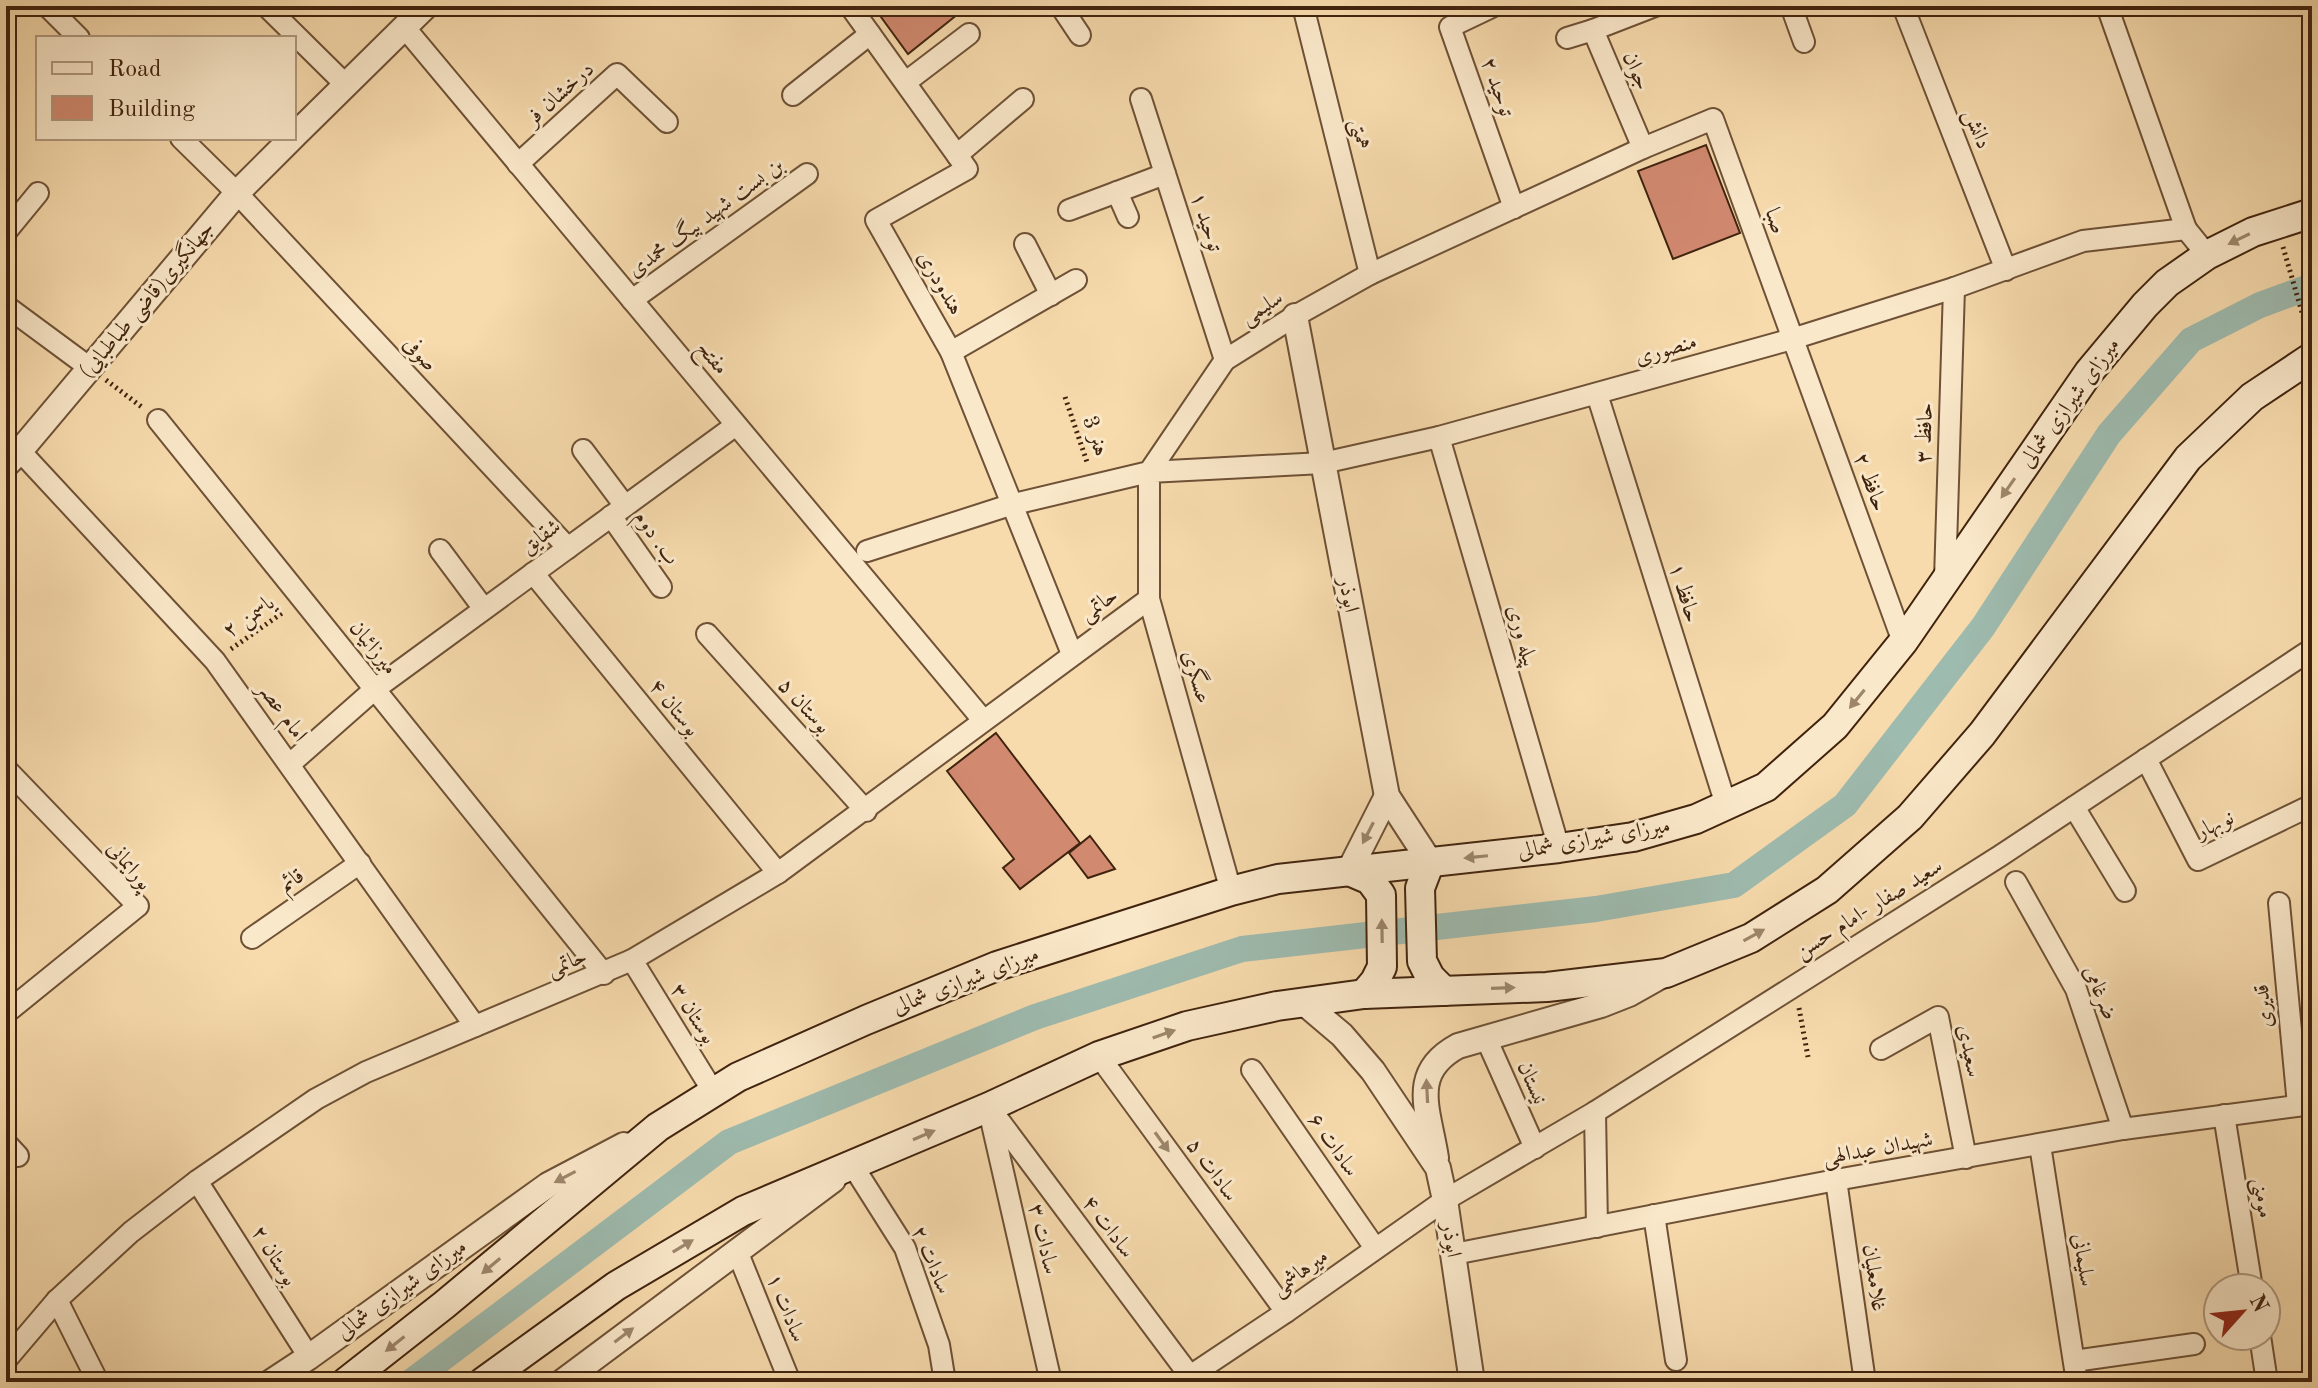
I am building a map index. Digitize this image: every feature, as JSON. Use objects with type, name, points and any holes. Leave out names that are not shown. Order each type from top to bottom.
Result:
[{"type":"main road","name":"میرزای شیرازی شمالی","points":[[346,1382],[658,1127],[738,1077],[866,1020],[997,966],[1231,891],[1278,879],[1349,871],[1425,875],[1559,848],[1633,837],[1696,819],[1766,787],[1835,726],[1903,642],[2089,372],[2156,294],[2207,255],[2253,232],[2312,213]]},
{"type":"main road","points":[[483,1382],[616,1286],[743,1211],[989,1107],[1099,1056],[1187,1026],[1303,1002],[1364,994],[1547,987],[1666,973],[1751,938],[1827,890],[1910,817],[1982,734],[2188,458],[2252,397],[2312,357]]},
{"type":"main road","points":[[1349,871],[1370,880],[1381,895],[1382,967],[1364,994]]},
{"type":"main road","points":[[1425,875],[1422,961],[1430,977],[1444,991]]},
{"type":"street","points":[[47,6],[77,36]]},
{"type":"street","points":[[266,6],[345,84]]},
{"type":"street","name":"جهانگیری(قاضی طباطبایی)","points":[[296,134],[426,6]]},
{"type":"street","points":[[850,6],[957,155],[1023,99]]},
{"type":"street","points":[[1071,6],[1064,11],[1080,35]]},
{"type":"street","name":"همتی","points":[[1303,6],[1370,274]]},
{"type":"street","name":"توحید ۲","points":[[1494,6],[1450,27],[1514,208]]},
{"type":"street","points":[[1567,38],[1655,6]]},
{"type":"street","points":[[1791,6],[1804,42]]},
{"type":"street","name":"دانش","points":[[1903,6],[2006,270]]},
{"type":"street","points":[[2107,6],[2186,229],[2207,255]]},
{"type":"street","name":"مفتح","points":[[405,28],[983,720]]},
{"type":"street","name":"جوان","points":[[1593,30],[1643,148]]},
{"type":"street","points":[[793,95],[870,34]]},
{"type":"street","points":[[906,82],[969,34]]},
{"type":"street","name":"درخشان فر","points":[[518,164],[617,74],[667,122]]},
{"type":"street","name":"توحید ۱","points":[[1141,99],[1225,360]]},
{"type":"street","name":"سلیمی","points":[[1149,472],[1225,360],[1295,316],[1370,274],[1713,119]]},
{"type":"street","name":"صبا","points":[[1713,119],[1792,339]]},
{"type":"street","name":"صوفی","points":[[183,140],[237,193],[568,548]]},
{"type":"street","name":"جهانگیری(قاضی طباطبایی)","points":[[13,458],[237,193],[290,140]]},
{"type":"street","name":"هندودری","points":[[957,155],[967,169],[876,220],[951,352],[1072,654]]},
{"type":"street","name":"بن بست شهید بیگ محمدی","points":[[632,300],[807,174]]},
{"type":"street","points":[[1069,210],[1165,174]]},
{"type":"street","points":[[1117,192],[1128,217]]},
{"type":"street","points":[[6,232],[38,193]]},
{"type":"street","name":"منصوری","points":[[1149,472],[1323,463],[1439,437],[1792,339],[1954,288],[2083,241],[2186,229]]},
{"type":"street","points":[[1025,244],[1051,295]]},
{"type":"street","points":[[951,352],[1076,280]]},
{"type":"street","name":"حافظ ۳","points":[[1945,579],[1954,288]]},
{"type":"street","points":[[6,306],[90,368]]},
{"type":"street","name":"ابوذر","points":[[1295,316],[1387,796],[1425,875]]},
{"type":"street","name":"حافظ ۲","points":[[1792,339],[1903,642]]},
{"type":"street","name":"حافظ ۱","points":[[1597,394],[1726,805]]},
{"type":"street","name":"میرزائیان","points":[[158,420],[604,974]]},
{"type":"street","name":"شقایق","points":[[290,764],[375,689],[736,425]]},
{"type":"street","name":"پیله وری","points":[[1439,437],[1559,848]]},
{"type":"street","name":"ب. دوم","points":[[583,450],[661,587]]},
{"type":"street","name":"امام عصر","points":[[13,458],[215,661],[475,1026]]},
{"type":"street","points":[[867,551],[1010,505],[1149,472]]},
{"type":"street","name":"عسگری","points":[[1149,472],[1149,599],[1231,891]]},
{"type":"street","points":[[440,550],[484,609]]},
{"type":"street","name":"بوستان ۴","points":[[533,573],[778,873]]},
{"type":"street","name":"حاتمی","points":[[6,1360],[57,1300],[131,1232],[197,1181],[316,1099],[366,1072],[604,974],[778,873],[866,811],[983,720],[1149,599]]},
{"type":"street","name":"بوستان ۵","points":[[707,634],[866,811]]},
{"type":"street","name":"سعید صفار -امام حسن","points":[[1445,1200],[1595,1112],[1794,983],[2000,856],[2312,649]]},
{"type":"street","name":"نوبهار","points":[[2146,759],[2198,860],[2312,805]]},
{"type":"street","name":"پورایمانی","points":[[6,769],[138,906],[6,1013]]},
{"type":"street","points":[[1349,871],[1387,796]]},
{"type":"street","points":[[2074,807],[2125,891]]},
{"type":"street","name":"قائم","points":[[252,938],[360,863]]},
{"type":"street","name":"ضرغامی","points":[[2016,882],[2076,989],[2123,1129]]},
{"type":"street","name":"قدیری","points":[[2279,903],[2305,1104]]},
{"type":"street","name":"بوستان ۳","points":[[632,960],[714,1093]]},
{"type":"street","points":[[1438,1168],[1424,1083],[1430,1068],[1442,1055],[1458,1046],[1609,1002],[1666,973]]},
{"type":"street","name":"ابوذر","points":[[1303,1002],[1342,1035],[1373,1071],[1438,1168],[1472,1382]]},
{"type":"street","name":"سعیدی","points":[[1881,1049],[1938,1017],[1966,1158]]},
{"type":"street","name":"نیستان","points":[[1486,1038],[1535,1148]]},
{"type":"street","name":"سادات ۵","points":[[1099,1056],[1286,1312]]},
{"type":"street","name":"سادات ۶","points":[[1252,1070],[1375,1248]]},
{"type":"street","name":"شهیدان عبدالهی","points":[[1454,1254],[1836,1180],[2123,1129],[2305,1104]]},
{"type":"street","name":"سادات ۴","points":[[989,1107],[1185,1379]]},
{"type":"street","name":"سادات ۳","points":[[989,1107],[1051,1382]]},
{"type":"street","points":[[1595,1112],[1597,1227]]},
{"type":"street","name":"مومنی","points":[[2224,1115],[2249,1272]]},
{"type":"street","name":"میرزای شیرازی شمالی","points":[[271,1382],[548,1185],[658,1127]]},
{"type":"street","name":"سلیمانی","points":[[2040,1145],[2077,1382]]},
{"type":"street","points":[[562,1382],[853,1166]]},
{"type":"street","name":"سادات ۲","points":[[853,1166],[905,1248],[939,1345],[945,1382]]},
{"type":"street","name":"غلامعلیان","points":[[1836,1180],[1865,1382]]},
{"type":"street","name":"بوستان ۲","points":[[197,1181],[309,1357]]},
{"type":"street","name":"میرهاشمی","points":[[1185,1379],[1445,1200]]},
{"type":"street","points":[[1654,1215],[1676,1360]]},
{"type":"street","name":"سادات ۱","points":[[737,1251],[790,1382]]},
{"type":"street","points":[[57,1300],[98,1382]]},
{"type":"street","points":[[2074,1361],[2194,1344]]},
{"type":"street","points":[[2262,1352],[2267,1382]]},
{"type":"path","points":[[2287,260],[2307,328]]},
{"type":"path","points":[[90,368],[158,420]]},
{"type":"path","name":"هنر 3","points":[[1065,397],[1094,485]]},
{"type":"path","name":"یاسمن ۲","points":[[215,661],[302,599]]},
{"type":"path","points":[[1794,983],[1808,1057]]},
{"type":"building","points":[[873,6],[968,6],[908,54]]},
{"type":"building","points":[[1706,145],[1740,233],[1673,259],[1638,171]]},
{"type":"building","points":[[996,733],[1080,843],[1020,889],[1003,868],[1014,859],[947,771]]},
{"type":"building","points":[[1090,836],[1115,869],[1088,878],[1069,853]]},
{"type":"waterway","points":[[411,1382],[729,1142],[1035,1017],[1242,949],[1596,909],[1734,885],[1845,805],[1983,627],[2109,434],[2191,340],[2260,305],[2312,286]]}]
